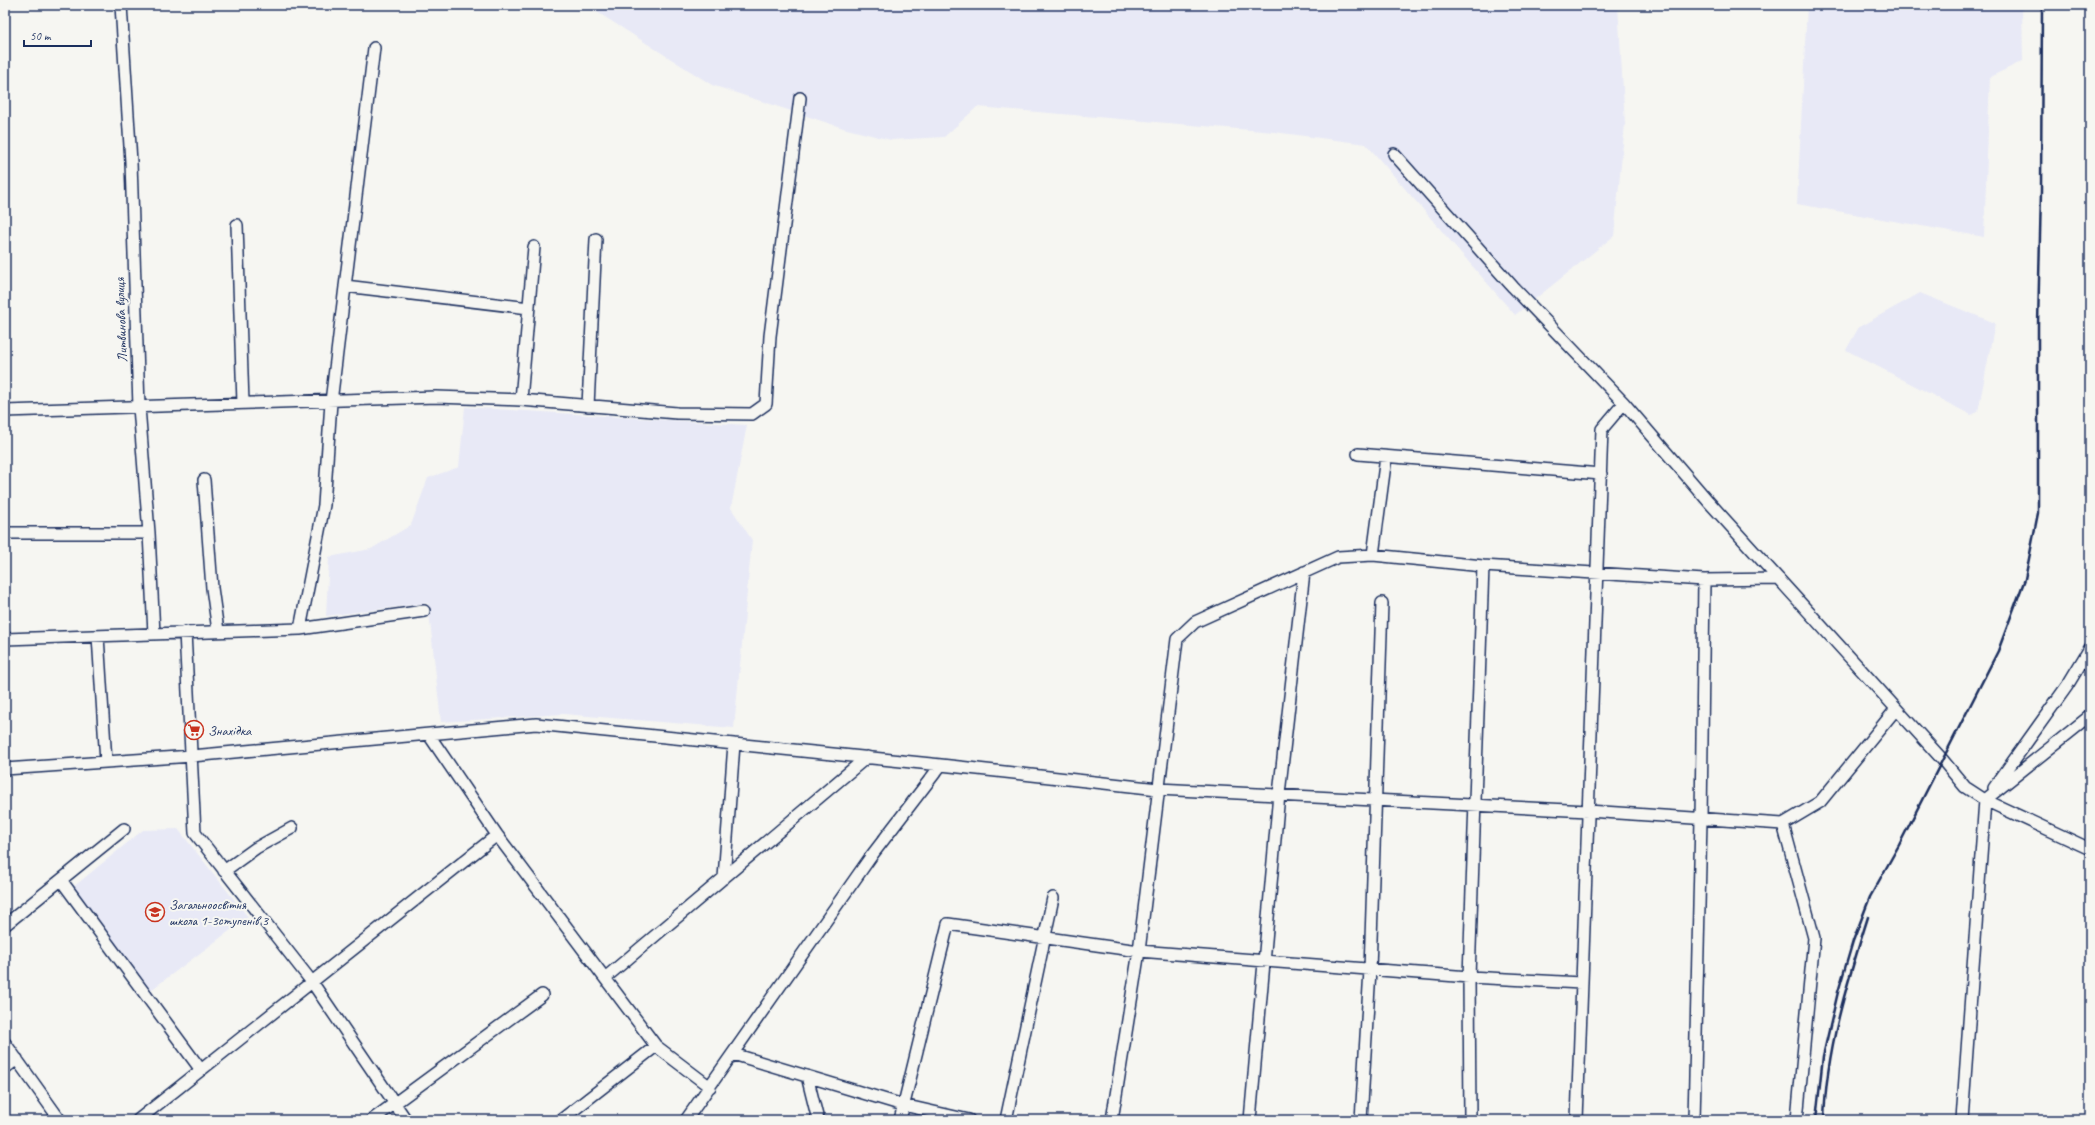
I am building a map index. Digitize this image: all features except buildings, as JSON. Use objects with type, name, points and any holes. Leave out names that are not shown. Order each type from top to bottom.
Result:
[{"type":"street","name":"Литвинова вулиця","points":[[121,5],[131,162],[139,407],[149,533],[154,634]]},
{"type":"street","points":[[300,630],[324,505],[330,402],[374,48]]},
{"type":"street","points":[[5,411],[243,403],[330,402],[436,397],[521,400],[677,412],[752,414],[766,404],[770,336],[800,98]]},
{"type":"street","points":[[1394,154],[1513,287],[1624,402],[1779,580],[1942,758],[1965,787],[1985,800],[2090,849]]},
{"type":"street","points":[[237,225],[243,403]]},
{"type":"street","points":[[588,406],[596,240]]},
{"type":"street","points":[[521,400],[534,247]]},
{"type":"street","points":[[345,286],[529,308]]},
{"type":"street","points":[[1577,1120],[1602,429],[1624,402]]},
{"type":"street","points":[[1358,454],[1601,474]]},
{"type":"street","points":[[1373,555],[1386,457]]},
{"type":"street","points":[[204,480],[211,581],[218,631]]},
{"type":"street","points":[[5,533],[149,533]]},
{"type":"street","points":[[1112,1120],[1139,951],[1177,639],[1194,622],[1338,557],[1373,555],[1483,566],[1704,580],[1779,580]]},
{"type":"street","points":[[1470,1120],[1469,977],[1483,566]]},
{"type":"street","points":[[1250,1120],[1280,794],[1304,572]]},
{"type":"street","points":[[1694,1120],[1701,820],[1704,580]]},
{"type":"street","points":[[1361,1120],[1370,970],[1374,800],[1382,603]]},
{"type":"street","points":[[5,639],[185,632],[300,630],[424,611]]},
{"type":"street","points":[[185,632],[195,833],[312,982],[406,1120]]},
{"type":"street","points":[[98,636],[106,762]]},
{"type":"street","points":[[1962,1120],[1985,800],[2067,686],[2090,648]]},
{"type":"street","points":[[5,769],[192,756],[536,724],[867,757],[1158,789],[1280,794],[1474,806],[1588,811],[1701,820],[1783,824],[1820,802],[1896,709]]},
{"type":"street","points":[[1985,800],[2090,716]]},
{"type":"street","points":[[429,735],[497,835],[656,1046],[710,1087]]},
{"type":"street","points":[[724,878],[734,744]]},
{"type":"street","points":[[605,978],[867,757]]},
{"type":"street","points":[[686,1120],[872,855],[941,765]]},
{"type":"street","points":[[1783,824],[1814,938],[1797,1120]]},
{"type":"street","points":[[224,870],[256,848],[292,828]]},
{"type":"street","points":[[5,926],[124,829]]},
{"type":"street","points":[[138,1120],[497,835]]},
{"type":"street","points":[[61,880],[201,1070]]},
{"type":"street","points":[[1006,1120],[1053,898]]},
{"type":"street","points":[[900,1120],[948,924],[1139,951],[1264,960],[1370,970],[1581,983]]},
{"type":"street","points":[[372,1120],[542,995]]},
{"type":"street","points":[[5,1043],[60,1120]]},
{"type":"street","points":[[560,1120],[656,1046]]},
{"type":"street","points":[[733,1054],[903,1104],[969,1120]]},
{"type":"street","points":[[5,1068],[17,1059]]},
{"type":"street","points":[[807,1076],[818,1120]]},
{"type":"shaded area","points":[[586,5],[1618,5],[1625,124],[1614,236],[1515,315],[1366,144],[1274,132],[977,107],[944,137],[891,140],[843,128],[712,85]]},
{"type":"shaded area","points":[[1807,5],[2022,5],[2023,61],[1990,77],[1984,237],[1797,204]]},
{"type":"shaded area","points":[[1920,293],[1995,323],[1978,412],[1971,415],[1846,350],[1859,327]]},
{"type":"shaded area","points":[[465,407],[747,425],[731,508],[752,540],[734,728],[563,714],[441,722],[428,603],[326,616],[329,557],[371,549],[411,525],[428,478],[459,467]]},
{"type":"shaded area","points":[[178,829],[248,917],[151,990],[72,888],[143,830]]},
{"type":"railway","points":[[1816,1120],[1823,1056],[1838,992],[1853,941],[1870,897],[1899,845],[1998,651],[2025,579],[2038,513],[2038,325],[2041,191],[2042,5]]},
{"type":"railway","points":[[1824,1120],[1833,1042],[1845,992],[1868,917]]},
{"type":"place","name":"Знахідка","points":[[194,730]]},
{"type":"place","name":"Загальноосвiтня школа 1-3ступенiв 3","points":[[155,912]]}]
